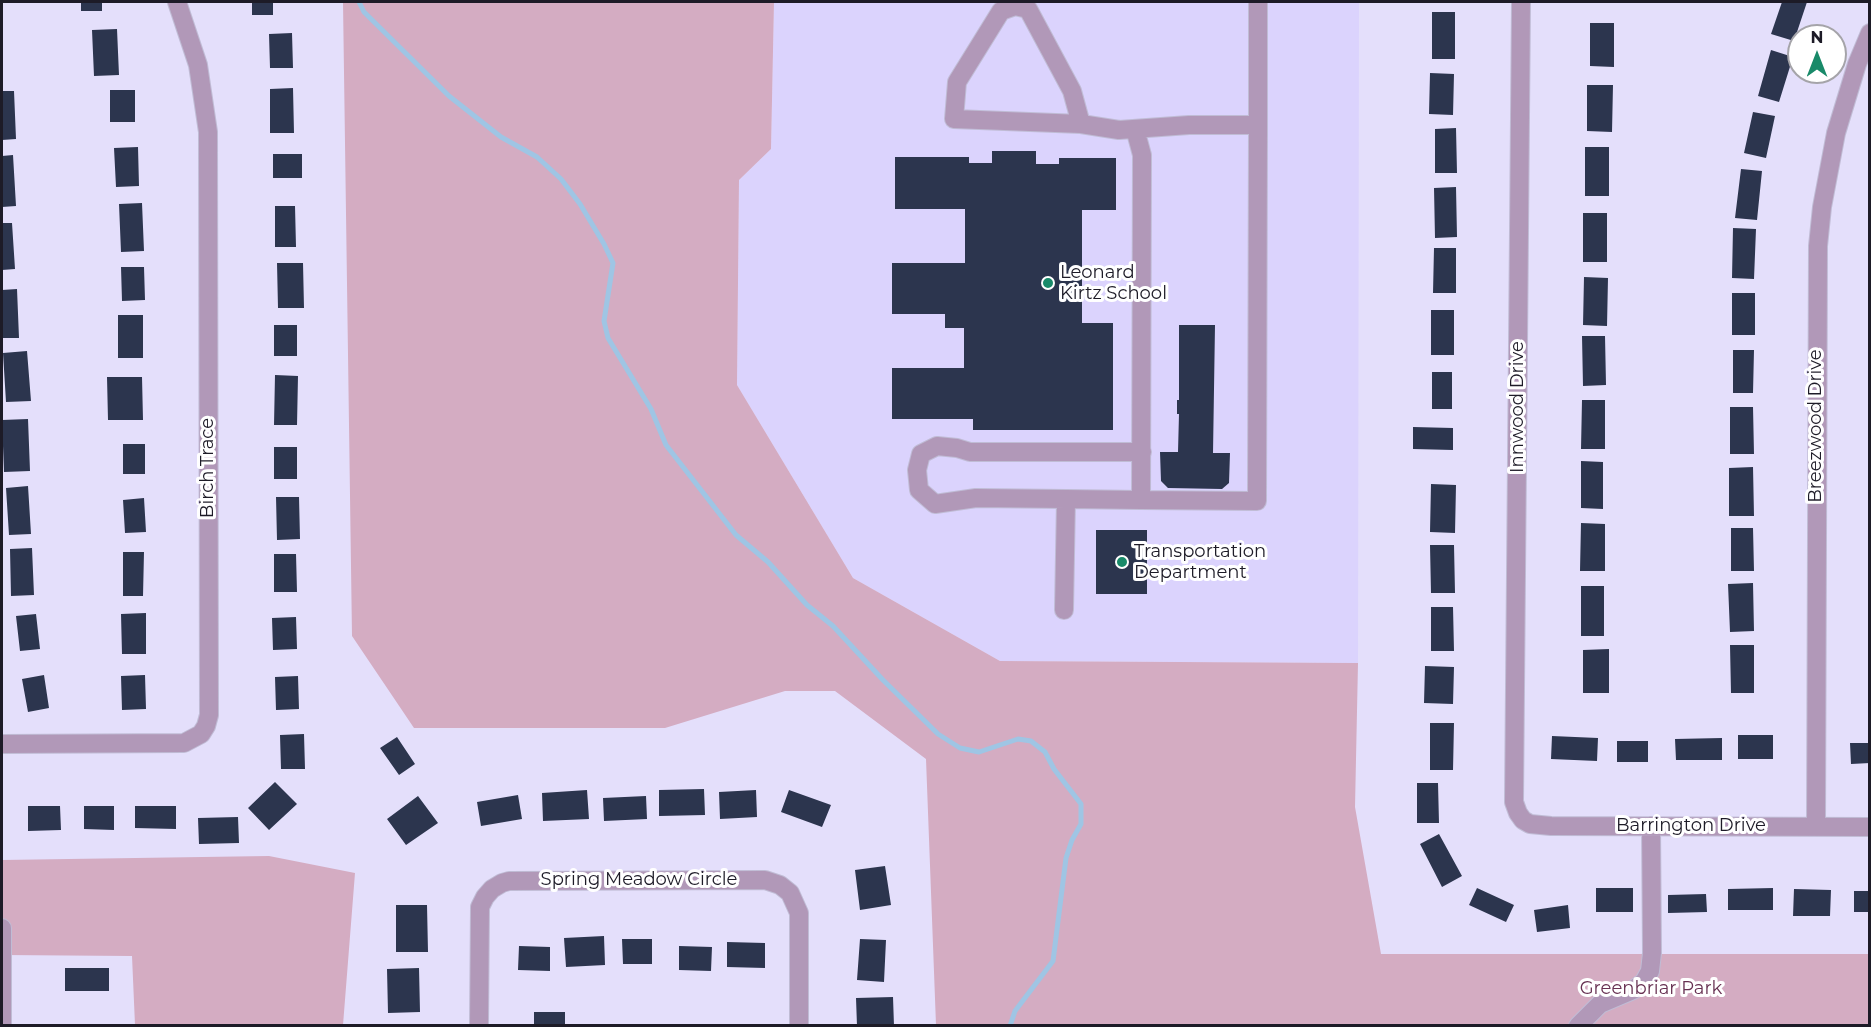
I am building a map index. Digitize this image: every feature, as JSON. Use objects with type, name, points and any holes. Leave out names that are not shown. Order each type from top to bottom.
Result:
[{"type":"street","name":"Birch Trace","points":[[2,744],[184,743],[201,734],[209,715],[208,132],[198,65],[177,2]]},
{"type":"street","points":[[1142,452],[970,452],[937,446],[921,454],[917,470],[919,490],[935,504],[976,498],[1257,501],[1258,2]]},
{"type":"street","name":"Innwood Drive","points":[[1518,813],[1514,802],[1521,2]]},
{"type":"street","points":[[1081,124],[1072,92],[1028,9],[1015,4],[1000,11],[957,82],[954,119],[1081,124],[1119,130],[1189,125],[1258,125]]},
{"type":"street","name":"Breezwood Drive","points":[[1816,827],[1818,246],[1828,168],[1836,133],[1869,33]]},
{"type":"street","points":[[1135,129],[1142,155],[1141,500]]},
{"type":"street","points":[[1065,610],[1066,499]]},
{"type":"street","name":"Barrington Drive","points":[[1518,813],[1530,824],[1551,826],[1869,827]]},
{"type":"street","points":[[1578,1026],[1600,1004],[1644,982],[1650,971],[1653,953],[1651,826]]},
{"type":"street","name":"Spring Meadow Circle","points":[[479,1026],[480,908],[492,889],[502,883],[509,881],[765,880],[780,885],[790,893],[799,913],[799,1026]]},
{"type":"street","points":[[2,928],[2,1026]]},
{"type":"shaded area","name":"Leonard Kirtz School","points":[[774,2],[1359,2],[1358,663],[1000,661],[853,578],[737,385],[739,180],[771,149]]},
{"type":"green space","name":"Greenbriar Park","points":[[343,2],[774,2],[771,149],[739,180],[737,385],[853,578],[1000,661],[1358,663],[1355,807],[1381,954],[1869,954],[1869,1025],[936,1025],[926,759],[835,691],[785,691],[665,728],[414,728],[352,636]]},
{"type":"green space","points":[[269,856],[355,873],[343,1025],[135,1025],[132,956],[2,955],[2,860]]},
{"type":"building","points":[[81,2],[102,2],[102,11],[81,11]]},
{"type":"building","points":[[252,2],[273,2],[273,15],[252,15]]},
{"type":"building","points":[[1782,2],[1807,2],[1800,24],[1787,24],[1787,39],[1771,34]]},
{"type":"building","points":[[1432,12],[1455,12],[1455,59],[1432,59]]},
{"type":"building","points":[[1590,23],[1614,23],[1614,67],[1590,66]]},
{"type":"building","points":[[117,29],[119,75],[94,76],[92,30]]},
{"type":"building","points":[[292,33],[293,68],[270,68],[269,34]]},
{"type":"building","points":[[1771,50],[1787,55],[1787,76],[1779,102],[1758,96]]},
{"type":"building","points":[[1430,73],[1454,74],[1453,115],[1429,114]]},
{"type":"building","points":[[1587,85],[1613,85],[1612,132],[1587,131]]},
{"type":"building","points":[[293,88],[294,133],[270,133],[270,89]]},
{"type":"building","points":[[110,90],[135,90],[135,122],[110,122]]},
{"type":"building","points":[[2,91],[14,91],[16,139],[2,140]]},
{"type":"building","points":[[1753,112],[1775,116],[1766,158],[1744,153]]},
{"type":"building","points":[[1456,128],[1457,173],[1435,173],[1435,129]]},
{"type":"building","points":[[138,147],[139,186],[116,187],[114,148]]},
{"type":"building","points":[[1585,147],[1609,147],[1609,196],[1585,196]]},
{"type":"building","name":"Leonard Kirtz School","points":[[992,151],[1036,151],[1036,164],[1059,164],[1059,158],[1116,158],[1116,210],[1082,210],[1082,323],[1113,323],[1113,430],[973,430],[973,419],[892,419],[892,368],[964,368],[964,328],[945,328],[945,314],[892,314],[892,263],[965,263],[965,209],[895,209],[895,157],[969,157],[969,163],[992,163]]},
{"type":"building","points":[[273,154],[302,154],[302,178],[273,178]]},
{"type":"building","points":[[13,155],[16,206],[2,207],[2,156]]},
{"type":"building","points":[[1741,169],[1762,171],[1757,220],[1735,218]]},
{"type":"building","points":[[1456,187],[1457,237],[1435,238],[1434,188]]},
{"type":"building","points":[[142,203],[144,251],[121,252],[119,204]]},
{"type":"building","points":[[275,206],[295,206],[296,247],[275,247]]},
{"type":"building","points":[[1583,213],[1607,213],[1607,262],[1583,262]]},
{"type":"building","points":[[2,223],[12,223],[15,269],[2,270]]},
{"type":"building","points":[[1733,228],[1756,229],[1754,279],[1732,278]]},
{"type":"building","points":[[1434,248],[1456,248],[1456,293],[1433,293]]},
{"type":"building","points":[[277,263],[303,263],[304,308],[278,308]]},
{"type":"building","points":[[121,267],[144,267],[145,300],[122,301]]},
{"type":"building","points":[[1584,277],[1608,278],[1607,326],[1583,325]]},
{"type":"building","points":[[17,289],[19,338],[2,338],[2,290]]},
{"type":"building","points":[[1732,293],[1755,293],[1755,335],[1732,335]]},
{"type":"building","points":[[1431,310],[1454,310],[1454,355],[1431,355]]},
{"type":"building","points":[[118,315],[143,315],[143,358],[118,358]]},
{"type":"building","points":[[274,325],[297,325],[297,356],[274,356]]},
{"type":"building","points":[[1179,325],[1215,325],[1213,453],[1230,453],[1229,483],[1222,489],[1168,488],[1161,481],[1160,452],[1178,452]]},
{"type":"building","points":[[1582,336],[1605,336],[1606,385],[1583,386]]},
{"type":"building","points":[[1733,350],[1754,350],[1753,393],[1733,393]]},
{"type":"building","points":[[27,351],[31,401],[6,402],[3,353]]},
{"type":"building","points":[[1432,372],[1452,372],[1452,409],[1432,409]]},
{"type":"building","points":[[275,375],[298,376],[297,425],[274,425]]},
{"type":"building","points":[[107,377],[142,377],[143,420],[108,420]]},
{"type":"building","points":[[1582,400],[1605,400],[1605,449],[1581,449]]},
{"type":"building","points":[[1730,407],[1753,407],[1754,454],[1730,454]]},
{"type":"building","points":[[28,419],[30,471],[4,472],[2,420]]},
{"type":"building","points":[[1413,427],[1453,428],[1453,450],[1413,449]]},
{"type":"building","points":[[123,444],[145,444],[145,474],[123,474]]},
{"type":"building","points":[[274,447],[297,447],[297,479],[274,479]]},
{"type":"building","points":[[1581,461],[1603,462],[1603,509],[1581,508]]},
{"type":"building","points":[[1753,467],[1754,516],[1729,516],[1729,468]]},
{"type":"building","points":[[1431,484],[1456,485],[1455,533],[1430,532]]},
{"type":"building","points":[[28,486],[31,534],[9,535],[6,488]]},
{"type":"building","points":[[276,497],[299,497],[300,539],[277,540]]},
{"type":"building","points":[[144,498],[146,532],[125,533],[123,500]]},
{"type":"building","points":[[1581,523],[1605,524],[1605,571],[1580,571]]},
{"type":"building","points":[[1731,528],[1753,528],[1754,571],[1731,571]]},
{"type":"building","name":"Transportation Department","points":[[1096,530],[1147,530],[1147,594],[1096,594]]},
{"type":"building","points":[[1430,545],[1454,545],[1455,593],[1431,593]]},
{"type":"building","points":[[32,548],[34,595],[11,596],[10,549]]},
{"type":"building","points":[[123,552],[144,552],[143,596],[123,596]]},
{"type":"building","points":[[274,554],[296,554],[297,592],[274,592]]},
{"type":"building","points":[[1753,583],[1754,631],[1730,632],[1728,584]]},
{"type":"building","points":[[1581,586],[1604,586],[1604,636],[1581,636]]},
{"type":"building","points":[[1431,607],[1453,607],[1454,651],[1431,651]]},
{"type":"building","points":[[146,613],[146,654],[122,654],[121,614]]},
{"type":"building","points":[[36,614],[40,649],[20,651],[16,616]]},
{"type":"building","points":[[296,617],[297,649],[273,650],[272,618]]},
{"type":"building","points":[[1730,645],[1754,645],[1754,693],[1731,693]]},
{"type":"building","points":[[1609,649],[1609,693],[1583,693],[1583,650]]},
{"type":"building","points":[[1425,666],[1454,667],[1453,704],[1424,703]]},
{"type":"building","points":[[44,675],[49,708],[28,712],[22,679]]},
{"type":"building","points":[[145,675],[146,709],[122,710],[121,676]]},
{"type":"building","points":[[298,676],[299,709],[276,710],[275,677]]},
{"type":"building","points":[[1430,723],[1454,723],[1453,770],[1430,770]]},
{"type":"building","points":[[304,734],[305,769],[281,769],[280,735]]},
{"type":"building","points":[[1738,735],[1773,735],[1773,759],[1738,759]]},
{"type":"building","points":[[1552,736],[1598,738],[1597,761],[1551,759]]},
{"type":"building","points":[[397,737],[415,764],[399,775],[380,748]]},
{"type":"building","points":[[1722,738],[1722,760],[1676,760],[1675,739]]},
{"type":"building","points":[[1617,741],[1648,741],[1648,762],[1617,762]]},
{"type":"building","points":[[1850,743],[1870,743],[1870,763],[1851,764]]},
{"type":"building","points":[[275,782],[297,804],[269,830],[248,808]]},
{"type":"building","points":[[1417,783],[1438,783],[1439,823],[1417,823]]},
{"type":"building","points":[[704,789],[705,815],[659,816],[659,790]]},
{"type":"building","points":[[587,790],[589,819],[543,821],[542,793]]},
{"type":"building","points":[[756,790],[757,817],[720,819],[719,792]]},
{"type":"building","points":[[789,790],[831,805],[822,827],[781,812]]},
{"type":"building","points":[[518,795],[522,819],[481,826],[477,802]]},
{"type":"building","points":[[418,796],[438,823],[406,845],[387,819]]},
{"type":"building","points":[[646,796],[647,819],[604,821],[603,798]]},
{"type":"building","points":[[28,806],[60,806],[61,830],[28,831]]},
{"type":"building","points":[[84,806],[114,806],[114,830],[84,829]]},
{"type":"building","points":[[135,806],[176,806],[176,829],[135,828]]},
{"type":"building","points":[[238,817],[239,843],[199,844],[198,818]]},
{"type":"building","points":[[1439,834],[1462,876],[1442,887],[1420,844]]},
{"type":"building","points":[[885,866],[891,905],[860,910],[855,870]]},
{"type":"building","points":[[1477,888],[1514,905],[1506,922],[1469,905]]},
{"type":"building","points":[[1596,888],[1633,888],[1633,912],[1596,912]]},
{"type":"building","points":[[1773,888],[1773,910],[1728,910],[1728,889]]},
{"type":"building","points":[[1794,889],[1831,890],[1830,916],[1793,916]]},
{"type":"building","points":[[1854,891],[1870,891],[1870,912],[1854,912]]},
{"type":"building","points":[[1706,894],[1707,912],[1668,913],[1668,895]]},
{"type":"building","points":[[396,905],[427,905],[428,952],[396,952]]},
{"type":"building","points":[[1568,905],[1570,928],[1537,932],[1534,910]]},
{"type":"building","points":[[604,936],[605,965],[566,967],[564,938]]},
{"type":"building","points":[[622,939],[652,939],[652,964],[623,964]]},
{"type":"building","points":[[860,939],[886,940],[884,982],[857,980]]},
{"type":"building","points":[[727,942],[765,943],[765,968],[727,967]]},
{"type":"building","points":[[519,946],[550,947],[550,971],[518,970]]},
{"type":"building","points":[[679,946],[712,947],[711,971],[679,970]]},
{"type":"building","points":[[65,968],[109,968],[109,991],[65,991]]},
{"type":"building","points":[[419,968],[420,1012],[388,1013],[387,969]]},
{"type":"building","points":[[893,997],[894,1026],[857,1026],[856,998]]},
{"type":"building","points":[[534,1012],[565,1012],[565,1026],[534,1026]]},
{"type":"waterway","points":[[359,2],[364,12],[449,96],[501,137],[537,157],[561,179],[580,204],[613,263],[604,321],[608,338],[651,409],[666,445],[736,535],[768,562],[807,605],[833,626],[938,734],[960,748],[979,752],[1018,739],[1031,741],[1045,752],[1054,769],[1081,804],[1081,824],[1066,858],[1053,961],[1015,1011],[1010,1026]]},
{"type":"place","name":"Leonard Kirtz School","points":[[1048,283]]},
{"type":"place","name":"Transportation Department","points":[[1122,562]]}]
